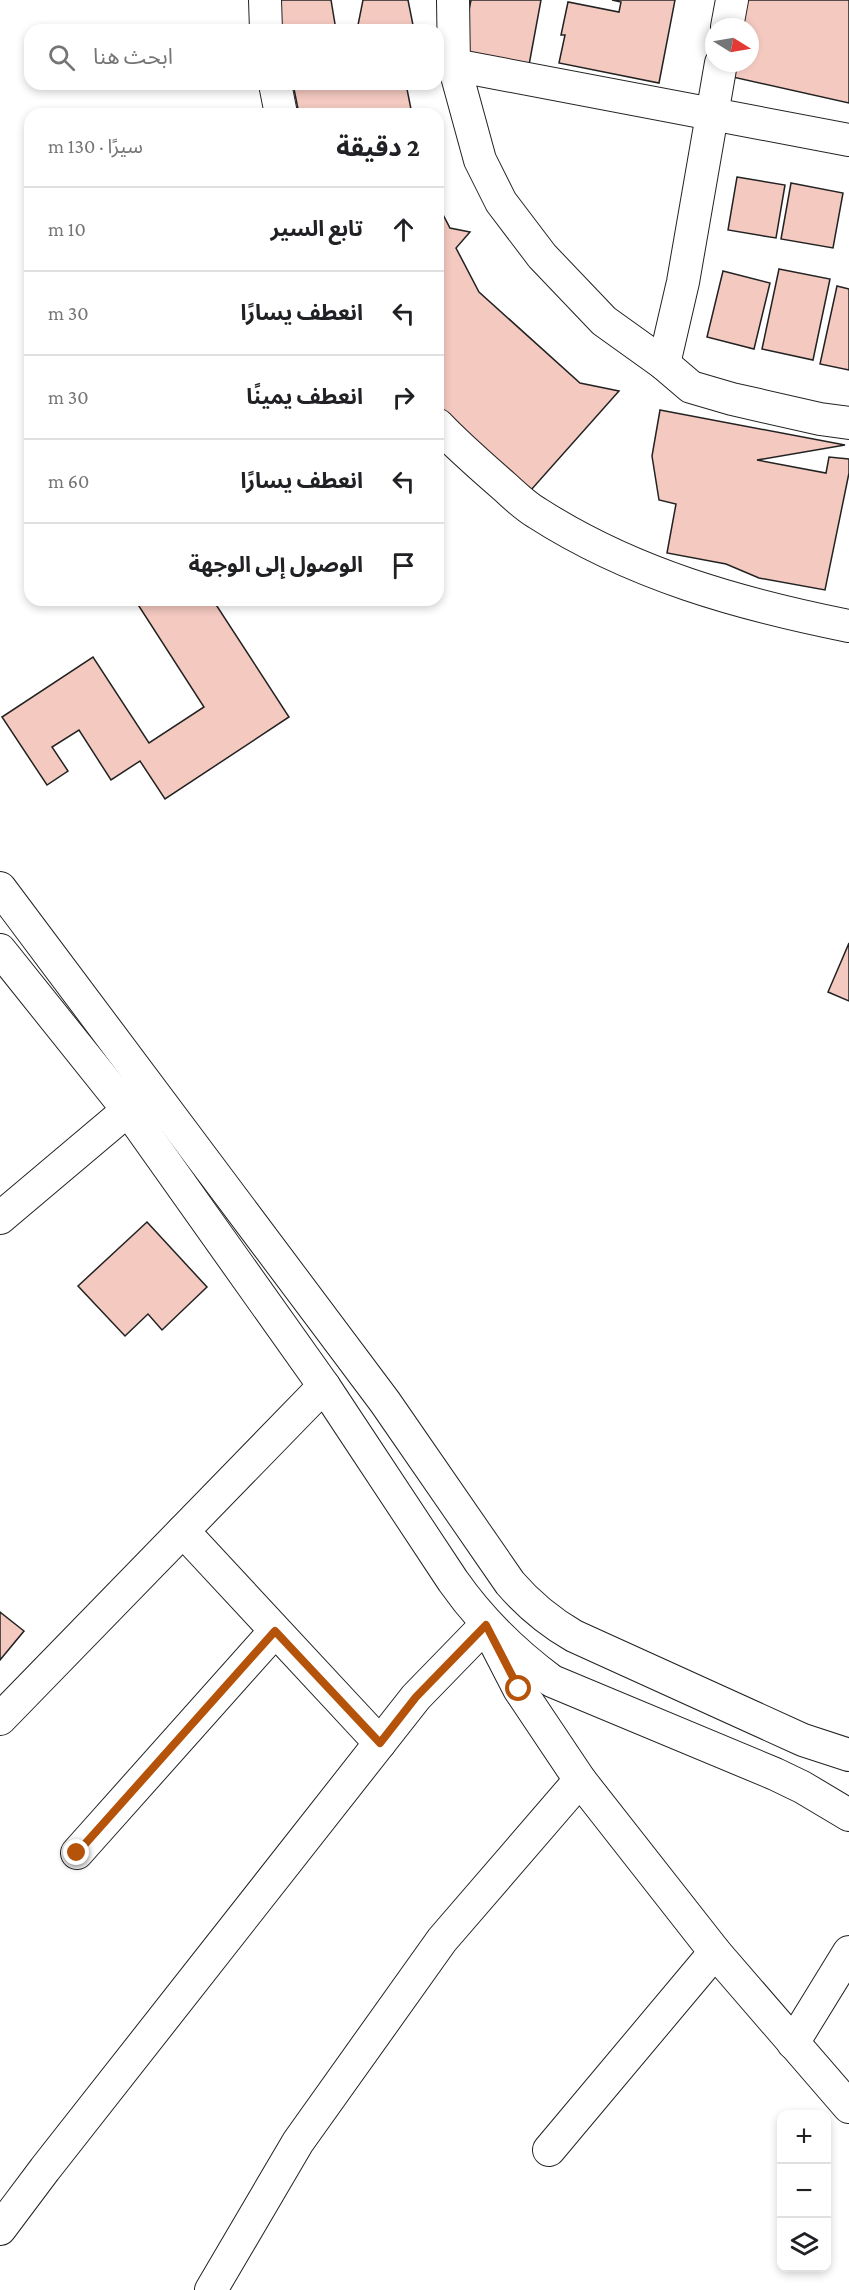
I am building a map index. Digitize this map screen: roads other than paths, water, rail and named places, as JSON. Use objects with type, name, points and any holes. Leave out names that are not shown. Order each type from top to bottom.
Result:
[{"type":"street","points":[[265,0],[266,24]]},
{"type":"street","points":[[453,0],[454,65],[480,160],[501,202],[542,256],[604,321],[664,364],[691,387],[732,399],[820,419],[849,423]]},
{"type":"street","points":[[729,18],[732,0]]},
{"type":"street","points":[[454,65],[849,140]]},
{"type":"street","points":[[664,364],[683,282],[719,72]]},
{"type":"street","points":[[276,90],[280,108]]},
{"type":"street","points":[[444,431],[535,513],[620,560],[696,589],[779,612],[849,626]]},
{"type":"street","points":[[0,888],[385,1402],[510,1583],[528,1604],[549,1622],[584,1641],[802,1740],[849,1755]]},
{"type":"street","points":[[0,950],[128,1110],[324,1386],[453,1581],[486,1625],[519,1689],[580,1780],[715,1952],[849,2107]]},
{"type":"street","points":[[0,1218],[128,1110]]},
{"type":"street","points":[[0,1719],[324,1386]]},
{"type":"street","points":[[183,1531],[380,1743]]},
{"type":"street","points":[[0,2229],[416,1697],[486,1625]]},
{"type":"street","points":[[486,1625],[525,1661],[552,1681],[802,1787],[849,1815]]},
{"type":"street","points":[[77,1853],[275,1631]]},
{"type":"street","points":[[211,2290],[298,2142],[442,1940],[580,1780]]},
{"type":"street","points":[[549,2150],[715,1952]]},
{"type":"street","points":[[793,2043],[849,1952]]}]
